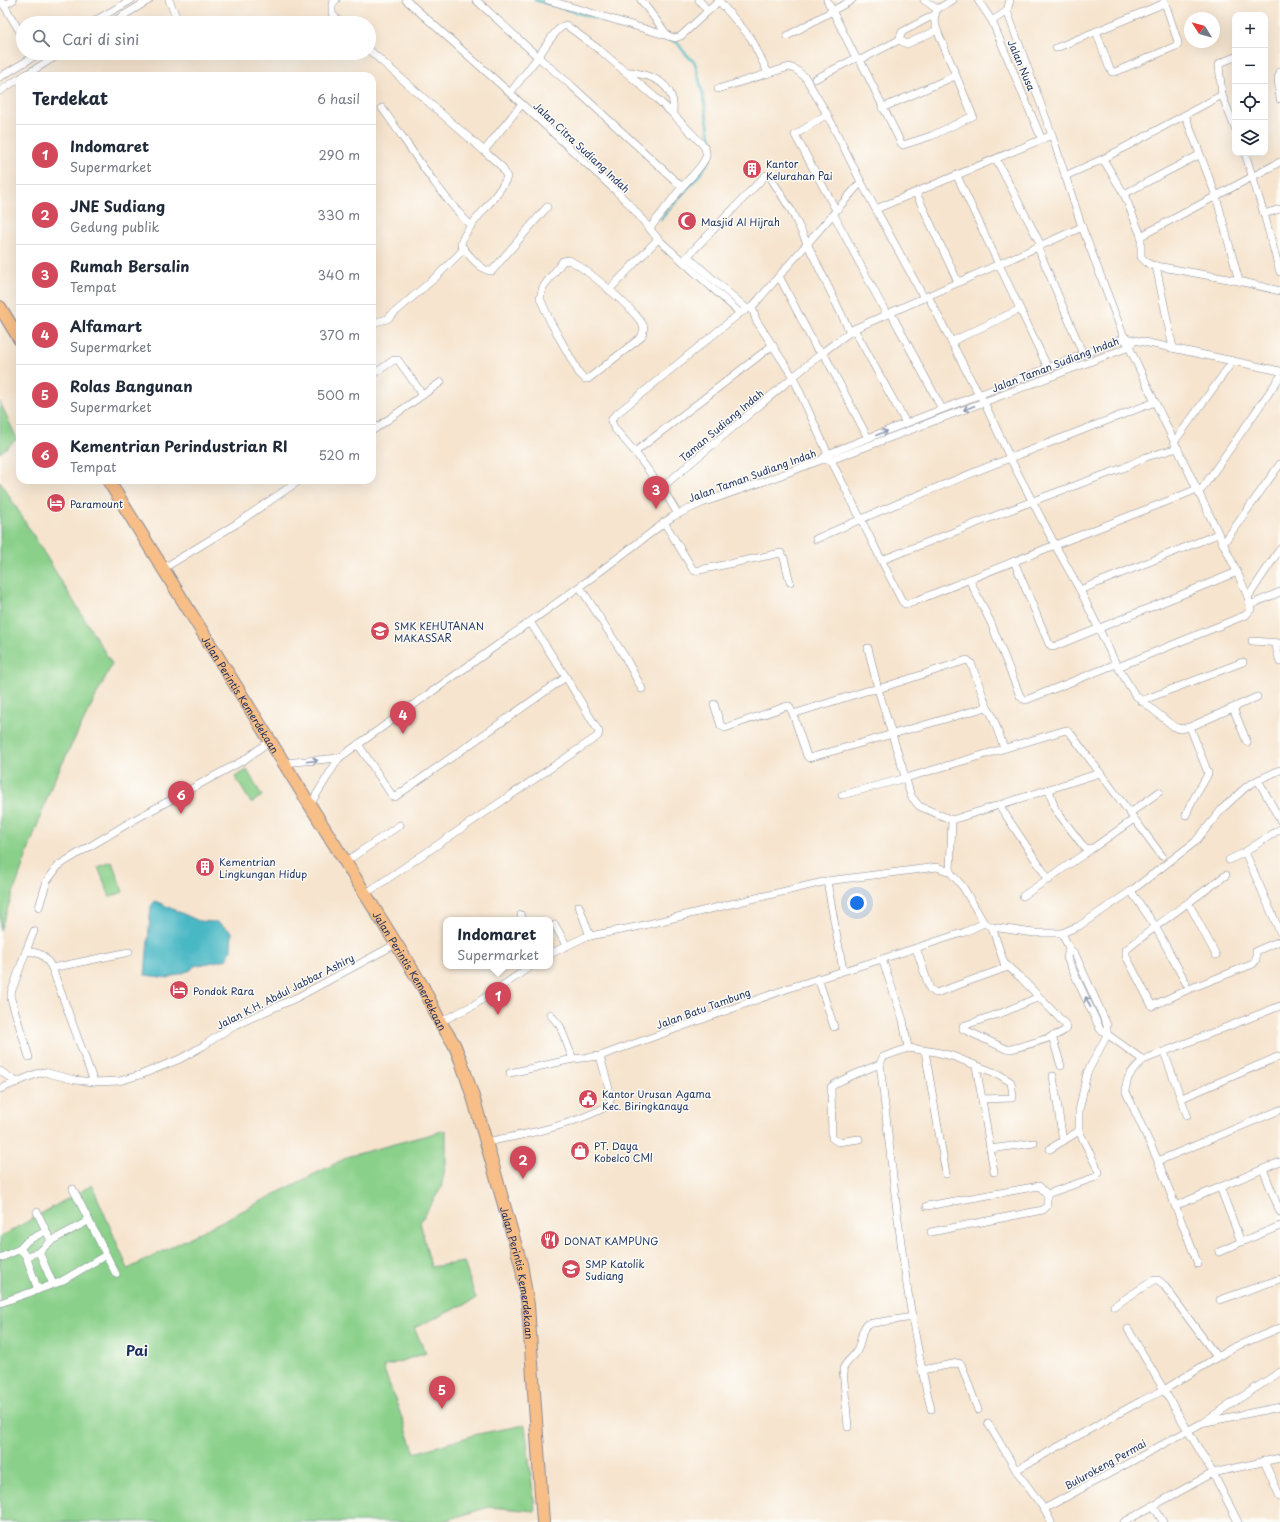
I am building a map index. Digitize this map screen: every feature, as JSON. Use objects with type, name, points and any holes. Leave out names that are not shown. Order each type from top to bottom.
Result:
[{"type":"highway","points":[[0,307],[16,333]]},
{"type":"highway","name":"Jalan Perintis Kemerdekaan","points":[[111,484],[428,995],[440,1022],[454,1044],[461,1061],[486,1142],[521,1264],[526,1293],[543,1522]]},
{"type":"street","points":[[13,0],[3,3],[16,25]]},
{"type":"street","points":[[104,16],[131,0]]},
{"type":"street","points":[[122,16],[148,0]]},
{"type":"street","points":[[169,0],[176,16]]},
{"type":"street","points":[[334,16],[332,14],[332,4],[336,0]]},
{"type":"street","name":"Jalan Citra Sudiang Indah","points":[[406,0],[616,191],[650,228],[658,239],[686,259],[740,313]]},
{"type":"street","points":[[476,0],[682,187]]},
{"type":"street","points":[[548,0],[564,2],[675,38],[681,36],[720,0],[751,38],[768,74]]},
{"type":"street","points":[[641,0],[668,36]]},
{"type":"street","points":[[699,0],[708,11]]},
{"type":"street","points":[[827,0],[882,108],[903,145],[960,123],[973,116],[936,30],[936,12],[924,0]]},
{"type":"street","points":[[787,36],[852,0]]},
{"type":"street","points":[[815,78],[899,40],[902,32],[953,0]]},
{"type":"street","name":"Jalan Nusa","points":[[978,0],[992,21],[1042,140]]},
{"type":"street","points":[[968,579],[991,623],[1020,696],[1026,700],[1246,615],[1251,609],[1248,597],[1237,572],[1156,402],[1131,344],[1125,338],[1082,227],[1052,135],[1007,11],[1010,0]]},
{"type":"street","points":[[1056,48],[1164,1],[1178,45],[1112,72],[1096,31]]},
{"type":"street","points":[[992,21],[1007,11]]},
{"type":"street","points":[[510,94],[557,30],[564,25],[587,40],[673,114],[704,146],[706,156],[704,162],[650,228]]},
{"type":"street","points":[[899,40],[906,44],[936,30]]},
{"type":"street","points":[[376,56],[502,167],[507,177],[502,190],[471,226],[461,243],[464,249],[484,269],[488,272],[492,271],[547,207]]},
{"type":"street","points":[[1232,58],[1220,63],[1219,65],[1222,95],[1232,120]]},
{"type":"street","points":[[0,78],[27,60]]},
{"type":"street","points":[[30,72],[50,60]]},
{"type":"street","points":[[718,88],[789,67],[805,77],[827,114],[861,182],[980,394],[1010,458],[1034,501],[1117,665],[1131,689],[1141,701],[1173,726],[1180,729],[1190,727],[1257,698]]},
{"type":"street","points":[[623,71],[645,75],[659,80],[666,87],[673,99],[673,114]]},
{"type":"street","points":[[1280,72],[1278,78],[1280,99]]},
{"type":"street","points":[[882,108],[955,76]]},
{"type":"street","points":[[0,91],[16,81]]},
{"type":"street","points":[[1065,176],[1102,159],[1222,95]]},
{"type":"street","points":[[484,151],[521,105]]},
{"type":"street","points":[[382,108],[438,190],[450,205],[471,226]]},
{"type":"street","points":[[827,114],[795,135],[889,314],[942,409]]},
{"type":"street","points":[[1185,115],[1199,155],[1216,196],[1239,281]]},
{"type":"street","points":[[876,209],[1052,135]]},
{"type":"street","points":[[1124,194],[1199,155]]},
{"type":"street","points":[[1246,156],[1280,272]]},
{"type":"street","points":[[996,159],[1039,247],[1084,354]]},
{"type":"street","points":[[1102,159],[1124,194],[1141,236],[1142,259],[1156,266],[1280,290]]},
{"type":"street","points":[[1141,236],[1280,162]]},
{"type":"street","points":[[906,423],[852,331],[791,210],[768,175],[686,259],[750,308],[756,320],[793,377],[830,457],[902,601],[906,604],[1014,560],[1198,491],[1280,377]]},
{"type":"street","points":[[957,176],[1048,368]]},
{"type":"street","points":[[678,514],[661,488],[611,421],[614,416],[740,313],[750,308],[861,182]]},
{"type":"street","points":[[916,192],[958,282]]},
{"type":"street","points":[[1264,214],[1280,209]]},
{"type":"street","name":"Taman Sudiang Indah","points":[[661,488],[823,352],[852,331],[1082,227]]},
{"type":"street","points":[[609,290],[658,239]]},
{"type":"street","points":[[376,322],[388,319],[437,276],[464,249]]},
{"type":"street","points":[[570,260],[609,290],[637,317],[644,327],[644,332],[642,336],[621,353],[588,379],[585,379],[579,373],[550,321],[540,296],[544,287],[563,261],[570,260]]},
{"type":"street","points":[[1156,266],[1173,348]]},
{"type":"street","points":[[779,276],[816,348],[823,352],[868,438]]},
{"type":"street","points":[[951,342],[1020,309]]},
{"type":"street","points":[[830,457],[868,438],[1125,338]]},
{"type":"street","name":"Jalan Taman Sudiang Indah","points":[[310,805],[339,758],[580,587],[664,522],[702,503],[984,402],[1131,344],[1173,348],[1280,371]]},
{"type":"street","points":[[635,452],[773,345]]},
{"type":"street","points":[[376,372],[394,360],[398,360],[423,395]]},
{"type":"street","points":[[882,560],[1122,468],[1176,445],[1233,361]]},
{"type":"street","points":[[376,428],[441,382]]},
{"type":"street","points":[[816,539],[1010,458],[1156,402]]},
{"type":"street","points":[[1223,544],[1280,464]]},
{"type":"street","points":[[164,568],[236,524],[294,484]]},
{"type":"street","points":[[664,522],[695,571],[781,553],[784,558],[790,582]]},
{"type":"street","points":[[1080,590],[1218,534]]},
{"type":"street","points":[[1248,597],[1280,549]]},
{"type":"street","points":[[1014,560],[1051,646],[1055,646],[1099,629],[1237,572]]},
{"type":"street","points":[[580,587],[625,657],[642,689]]},
{"type":"street","points":[[1250,605],[1280,592]]},
{"type":"street","points":[[365,894],[598,736],[599,732],[566,677],[530,622]]},
{"type":"street","points":[[1252,641],[1278,643],[1280,662]]},
{"type":"street","points":[[868,648],[878,689],[911,796],[919,806],[952,820],[1100,773]]},
{"type":"street","points":[[794,714],[967,660],[971,663],[986,706],[992,715],[1004,748]]},
{"type":"street","points":[[1141,701],[1243,662]]},
{"type":"street","points":[[358,744],[393,797],[395,797],[566,677]]},
{"type":"street","points":[[714,704],[721,726],[725,728],[787,706],[791,708],[807,756],[809,758],[986,706]]},
{"type":"street","points":[[1233,708],[1247,742]]},
{"type":"street","points":[[1186,816],[1190,805],[1208,773],[1190,727]]},
{"type":"street","points":[[842,795],[906,778],[1066,730],[1071,734],[1162,856]]},
{"type":"street","points":[[39,907],[47,881],[59,865],[132,820],[244,760],[270,741]]},
{"type":"street","points":[[284,763],[339,758]]},
{"type":"street","points":[[553,952],[566,945],[590,936],[658,922],[827,881],[931,867],[943,868],[950,872],[969,896],[984,924],[992,927],[1034,933],[1062,933],[1079,926],[1131,891],[1195,842],[1223,808],[1246,787],[1280,770]]},
{"type":"street","points":[[1258,780],[1280,820]]},
{"type":"street","points":[[1049,790],[1055,809],[1084,847],[1090,850]]},
{"type":"street","points":[[1023,896],[1049,880],[1090,850],[1159,792]]},
{"type":"street","points":[[999,805],[1049,880]]},
{"type":"street","points":[[950,872],[952,820]]},
{"type":"street","points":[[345,862],[400,825]]},
{"type":"street","points":[[1229,860],[1245,852],[1280,829]]},
{"type":"street","points":[[1245,852],[1280,932]]},
{"type":"street","points":[[1226,875],[1189,904],[1155,926],[1126,950],[1125,953],[1152,1006],[1189,988],[1253,964],[1256,960],[1256,950],[1280,941]]},
{"type":"street","points":[[827,881],[843,970]]},
{"type":"street","points":[[1131,891],[1155,926],[1186,983]]},
{"type":"street","points":[[1189,904],[1216,955]]},
{"type":"street","points":[[579,906],[590,936]]},
{"type":"street","name":"Jalan Batu Tambung","points":[[510,1073],[573,1059],[600,1056],[818,978],[916,948],[965,932],[984,924]]},
{"type":"street","points":[[555,925],[566,945]]},
{"type":"street","points":[[992,927],[1003,960],[1008,967],[1039,997],[1067,1027],[1065,1031],[1052,1036],[1009,1049],[962,1028],[963,1026],[1004,1012],[1039,997]]},
{"type":"street","points":[[29,1057],[11,999],[11,993],[34,931]]},
{"type":"street","points":[[1047,1194],[1098,1175],[1099,1172],[1079,1131],[1079,1111],[1087,1073],[1107,1035],[1107,1025],[1075,954],[1069,948],[1062,933]]},
{"type":"street","name":"Jalan K.H. Abdul Jabbar Ashiry","points":[[0,1089],[44,1072],[75,1080],[94,1082],[119,1081],[140,1075],[180,1059],[203,1046],[231,1027],[298,997],[396,944]]},
{"type":"street","points":[[916,948],[930,989],[936,993],[1008,967]]},
{"type":"street","points":[[26,951],[42,954],[46,957],[52,968],[94,1082]]},
{"type":"street","points":[[52,968],[128,952]]},
{"type":"street","points":[[882,959],[903,1020],[908,1048]]},
{"type":"street","points":[[440,1022],[474,1005],[527,969]]},
{"type":"street","points":[[818,978],[834,1027]]},
{"type":"street","points":[[1198,1264],[1158,1161],[1126,1092],[1126,1084],[1131,1072],[1143,1060],[1280,1006]]},
{"type":"street","points":[[550,1014],[560,1026],[573,1059]]},
{"type":"street","points":[[1107,1035],[1143,1060]]},
{"type":"street","points":[[1052,1036],[1061,1066]]},
{"type":"street","points":[[931,1409],[922,1370],[913,1317],[899,1222],[880,1064],[883,1057],[908,1048],[948,1055],[998,1074],[1009,1080],[1012,1084],[1013,1096],[1011,1099],[982,1100]]},
{"type":"street","points":[[925,1051],[946,1174]]},
{"type":"street","points":[[1164,1052],[1187,1115]]},
{"type":"street","points":[[486,1142],[555,1127],[604,1108],[609,1104],[611,1096],[600,1056]]},
{"type":"street","points":[[1182,1098],[1280,1056]]},
{"type":"street","points":[[859,1139],[838,1142],[832,1138],[831,1086],[836,1082],[859,1074],[880,1064]]},
{"type":"street","points":[[976,1066],[994,1172]]},
{"type":"street","points":[[0,1071],[17,1082]]},
{"type":"street","points":[[1052,1076],[1063,1141]]},
{"type":"street","points":[[1158,1161],[1280,1110]]},
{"type":"street","points":[[1050,1149],[1079,1131]]},
{"type":"street","points":[[990,1149],[1034,1143]]},
{"type":"street","points":[[1175,1206],[1280,1162]]},
{"type":"street","points":[[1263,1169],[1280,1212]]},
{"type":"street","points":[[927,1206],[1039,1186],[1047,1194],[1046,1206],[1043,1210],[931,1232]]},
{"type":"street","points":[[1220,1187],[1241,1242]]},
{"type":"street","points":[[73,1189],[116,1274]]},
{"type":"street","points":[[37,1212],[51,1241]]},
{"type":"street","points":[[26,1256],[39,1252],[51,1241],[88,1221]]},
{"type":"street","points":[[1220,1252],[1280,1226]]},
{"type":"street","points":[[0,1258],[20,1249],[27,1241],[46,1231]]},
{"type":"street","points":[[20,1249],[26,1256],[38,1290]]},
{"type":"street","points":[[39,1252],[53,1284]]},
{"type":"street","points":[[0,1303],[60,1282],[106,1255]]},
{"type":"street","points":[[1220,1300],[1280,1279]]},
{"type":"street","points":[[1114,1306],[1154,1280],[1158,1280],[1163,1284],[1217,1357]]},
{"type":"street","points":[[848,1428],[843,1369],[845,1363],[857,1351],[862,1330],[867,1324],[913,1317]]},
{"type":"street","points":[[1016,1470],[1164,1390],[1217,1357],[1251,1339],[1280,1328]]},
{"type":"street","points":[[1128,1329],[1213,1473],[1238,1522]]},
{"type":"street","points":[[922,1370],[958,1363],[961,1364],[978,1410]]},
{"type":"street","name":"Bulurokeng Permai","points":[[1044,1509],[1202,1423],[1280,1372]]},
{"type":"street","points":[[1202,1423],[1280,1407]]},
{"type":"street","points":[[988,1424],[1016,1470],[1044,1509],[1051,1522]]},
{"type":"street","points":[[1124,1522],[1213,1473],[1280,1458]]},
{"type":"street","points":[[1264,1461],[1280,1497]]},
{"type":"street","points":[[1153,1505],[1163,1522]]},
{"type":"green space","points":[[0,402],[16,440],[0,453]]},
{"type":"green space","points":[[0,481],[112,664],[52,784],[0,930]]},
{"type":"green space","points":[[247,770],[262,796],[251,803],[235,777]]},
{"type":"green space","points":[[112,862],[123,892],[110,897],[98,867]]},
{"type":"green space","points":[[446,1130],[446,1163],[441,1188],[420,1222],[431,1267],[464,1262],[476,1299],[414,1328],[426,1353],[383,1367],[415,1453],[478,1434],[525,1425],[535,1511],[489,1507],[440,1522],[0,1522],[0,1237],[92,1185],[128,1269],[350,1156]]},
{"type":"water","points":[[155,901],[199,921],[217,922],[232,932],[231,949],[228,959],[194,966],[191,970],[168,978],[145,975],[151,906]]},
{"type":"waterway","points":[[535,0],[612,23]]},
{"type":"waterway","points":[[616,24],[677,42],[695,63],[703,95],[712,148],[710,159],[701,173],[661,219]]},
{"type":"waterway","points":[[704,276],[740,307]]},
{"type":"place","name":"Kantor Kelurahan Pai","points":[[752,169]]},
{"type":"place","name":"Masjid Al Hijrah","points":[[687,221]]},
{"type":"place","name":"Paramount","points":[[56,503]]},
{"type":"place","name":"Rumah Bersalin","points":[[656,509]]},
{"type":"place","name":"SMK KEHUTANAN MAKASSAR","points":[[380,631]]},
{"type":"place","name":"Alfamart","points":[[403,734]]},
{"type":"place","name":"Kementrian Perindustrian RI","points":[[181,814]]},
{"type":"place","name":"Kementrian Lingkungan Hidup","points":[[205,867]]},
{"type":"place","name":"Pondok Rara","points":[[179,990]]},
{"type":"place","name":"Indomaret","points":[[498,1015]]},
{"type":"place","name":"Kantor Urusan Agama Kec. Biringkanaya","points":[[588,1099]]},
{"type":"place","name":"PT. Daya Kobelco CMI","points":[[580,1151]]},
{"type":"place","name":"JNE Sudiang","points":[[523,1179]]},
{"type":"place","name":"DONAT KAMPUNG","points":[[550,1240]]},
{"type":"place","name":"SMP Katolik Sudiang","points":[[571,1269]]},
{"type":"place","name":"Rolas Bangunan","points":[[442,1409]]},
{"type":"district","name":"Pai","points":[[137,1350]]}]
